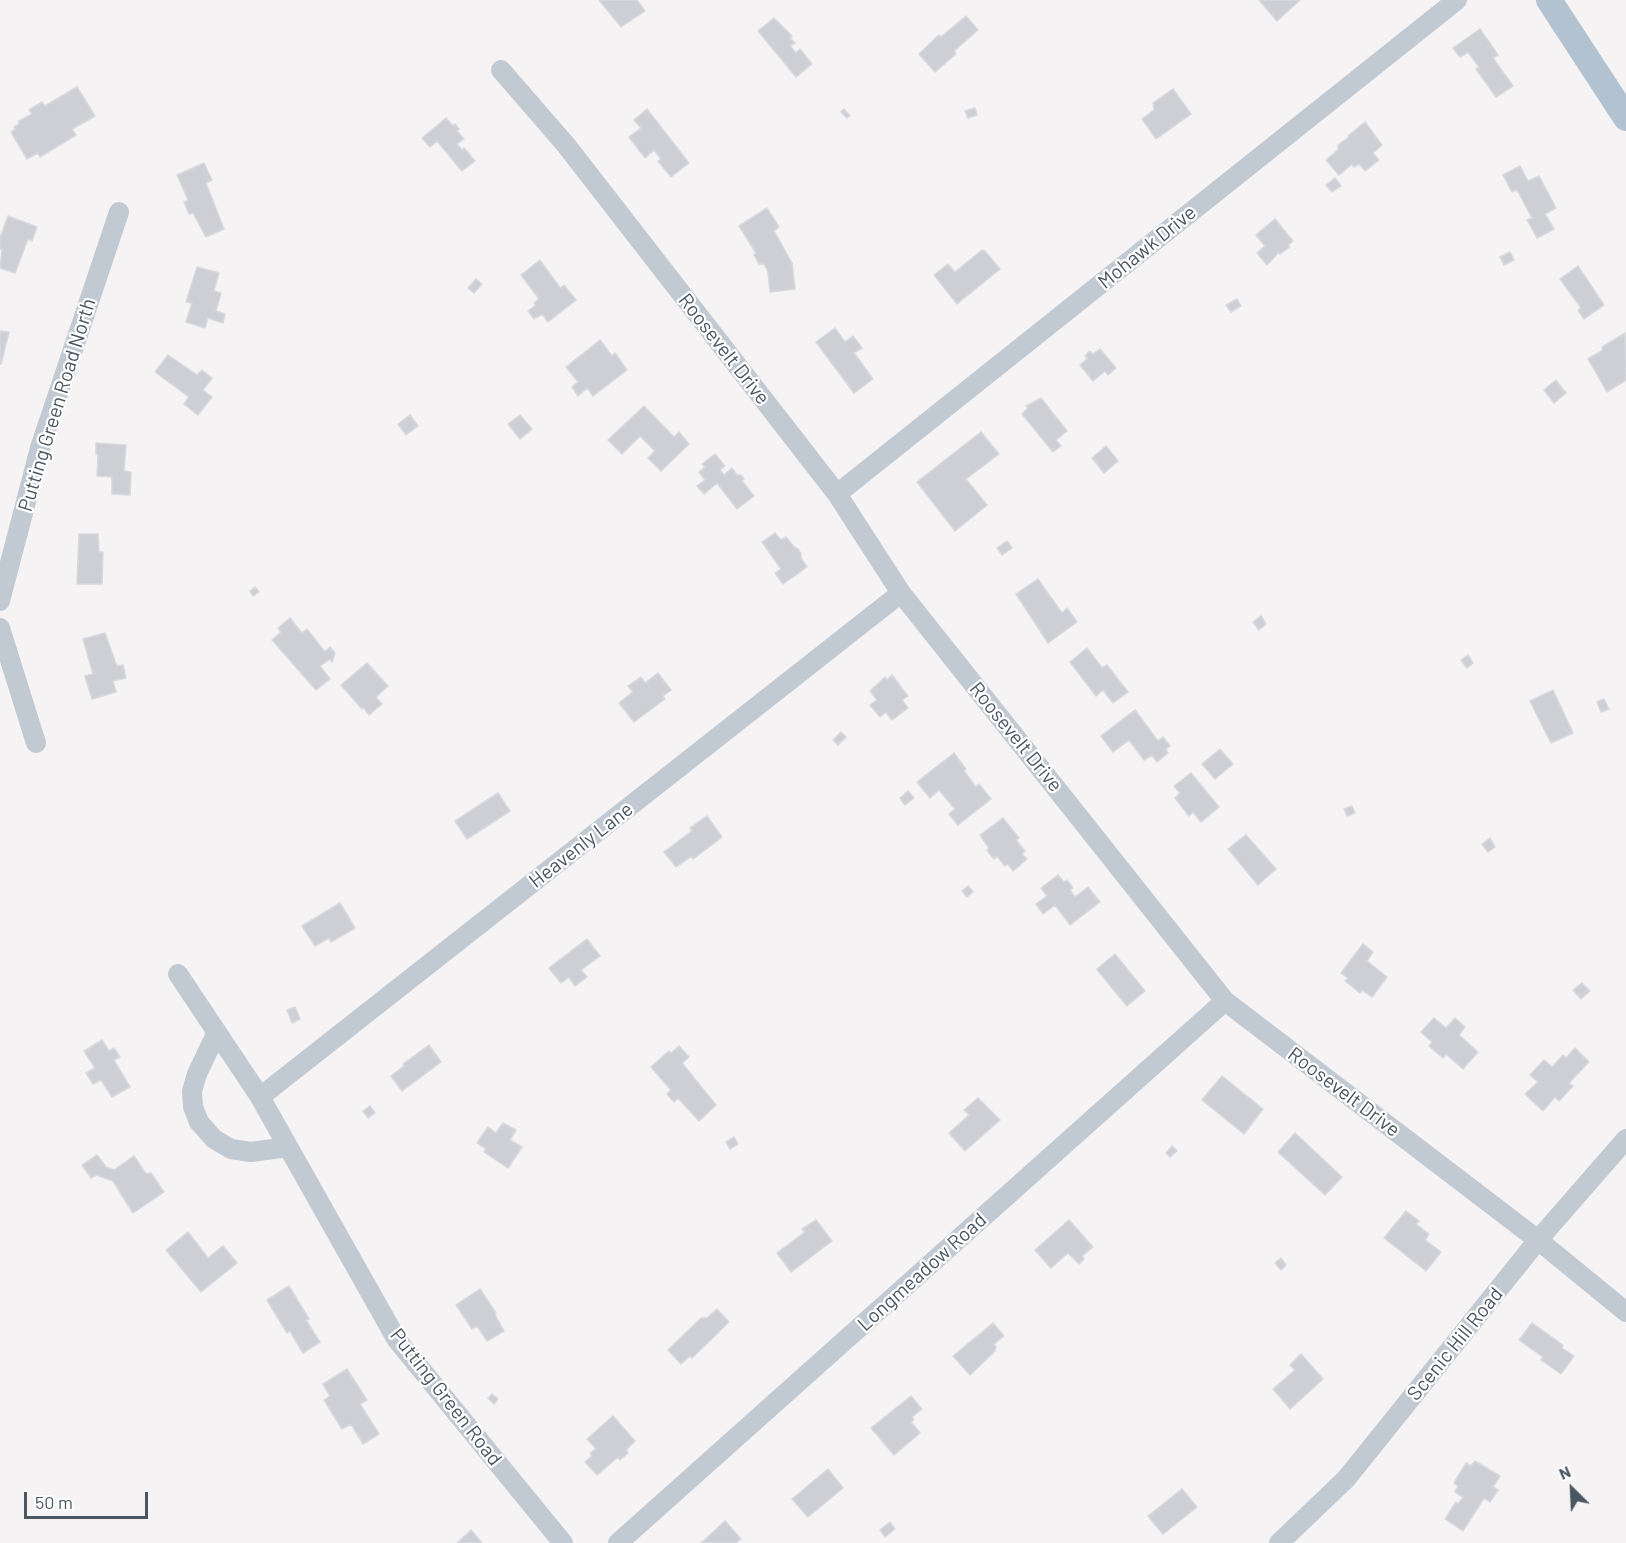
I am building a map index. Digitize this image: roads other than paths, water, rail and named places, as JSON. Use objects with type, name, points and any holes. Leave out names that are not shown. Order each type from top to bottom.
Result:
[{"type":"main road","points":[[1550,0],[1626,118]]},
{"type":"street","name":"Mohawk Drive","points":[[837,494],[1457,0]]},
{"type":"street","name":"Roosevelt Drive","points":[[501,70],[566,145],[837,494],[901,593],[1225,1000],[1538,1240],[1626,1312]]},
{"type":"street","name":"Putting Green Road North","points":[[0,600],[40,448],[119,212]]},
{"type":"street","name":"Heavenly Lane","points":[[260,1097],[901,593]]},
{"type":"street","points":[[0,628],[36,744]]},
{"type":"street","name":"Putting Green Road","points":[[178,974],[260,1097],[397,1340],[563,1543]]},
{"type":"street","name":"Longmeadow Road","points":[[618,1543],[1225,1000]]},
{"type":"street","points":[[217,1032],[197,1074],[192,1091],[193,1107],[199,1122],[214,1139],[231,1149],[251,1152],[288,1148]]},
{"type":"street","name":"Scenic Hill Road","points":[[1279,1543],[1346,1479],[1538,1240],[1626,1139]]}]
